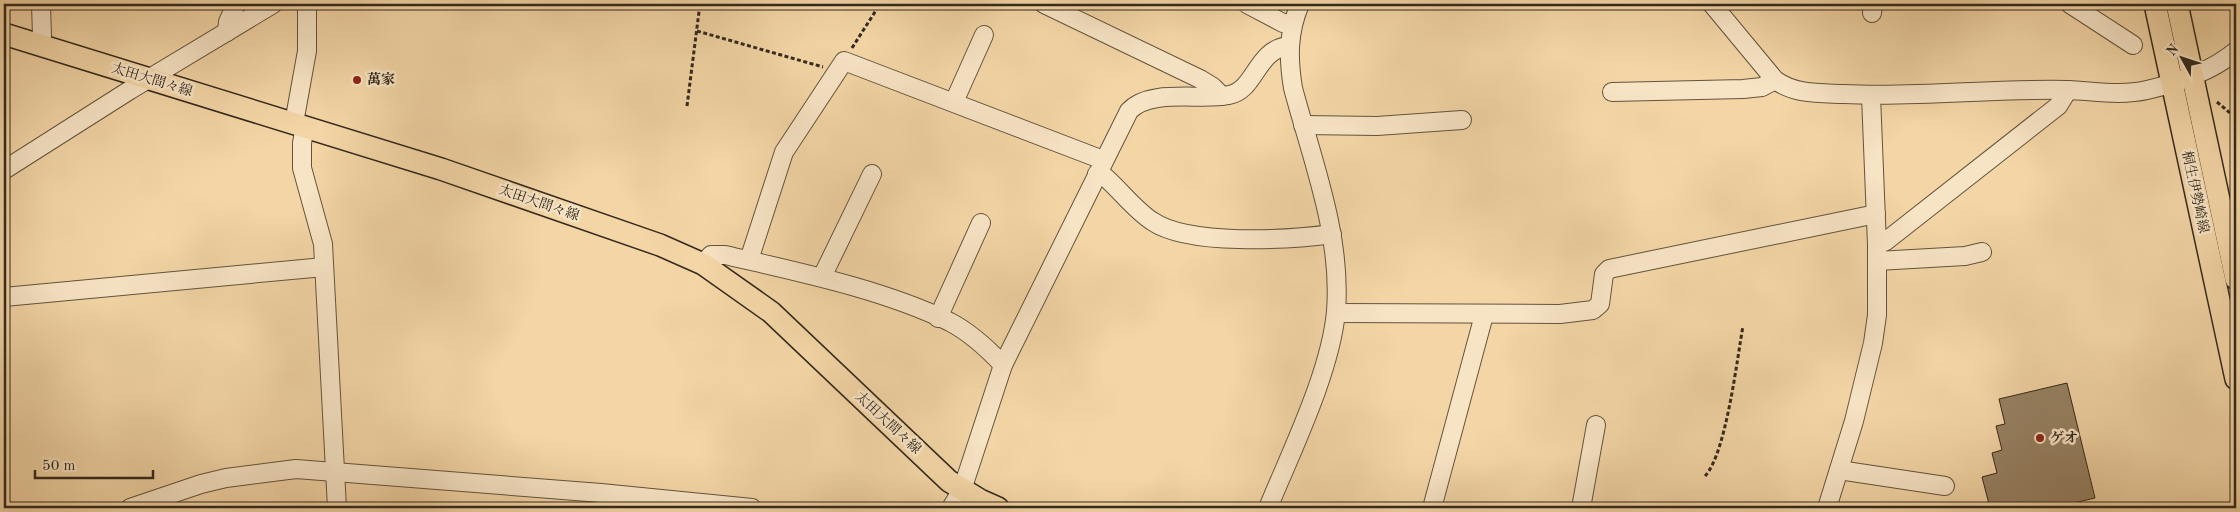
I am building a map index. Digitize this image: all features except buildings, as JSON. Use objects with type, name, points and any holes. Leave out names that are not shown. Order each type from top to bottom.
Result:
[{"type":"main road","name":"桐生伊勢崎線","points":[[2155,4],[2236,379]]},
{"type":"main road","name":"桐生伊勢崎線","points":[[2177,4],[2236,279]]},
{"type":"main road","name":"太田大間々線","points":[[4,34],[441,169],[660,245],[703,264],[771,312],[949,481],[962,490],[998,508]]},
{"type":"street","points":[[38,45],[42,36],[41,4]]},
{"type":"street","points":[[226,32],[236,4]]},
{"type":"street","points":[[4,170],[148,79],[273,4]]},
{"type":"street","points":[[307,4],[307,51],[300,125],[302,168],[323,244],[337,508]]},
{"type":"street","points":[[1044,4],[1200,79],[1213,87],[1222,96]]},
{"type":"street","points":[[1247,4],[1282,23],[1293,24]]},
{"type":"street","points":[[1268,508],[1322,371],[1336,313],[1336,274],[1332,234],[1293,88],[1289,46],[1293,24],[1300,4]]},
{"type":"street","points":[[1712,4],[1775,80],[1797,91],[1870,96],[2068,90],[2111,93],[2146,90],[2193,76],[2226,60],[2236,51]]},
{"type":"street","points":[[2070,4],[2133,45]]},
{"type":"street","points":[[954,102],[984,35]]},
{"type":"street","points":[[951,508],[962,490],[1003,365],[1100,167],[1134,105],[1152,98],[1222,96],[1239,91],[1271,52],[1280,47],[1289,46]]},
{"type":"street","points":[[748,260],[784,152],[841,66],[954,102],[1100,167],[1105,177],[1152,222],[1182,234],[1210,239],[1332,234]]},
{"type":"street","points":[[1612,92],[1743,90],[1762,87],[1775,80]]},
{"type":"street","points":[[1877,253],[1886,242],[2058,106],[2068,90]]},
{"type":"street","points":[[1827,508],[1873,343],[1877,315],[1876,214],[1870,96]]},
{"type":"street","points":[[1303,125],[1377,126],[1462,120]]},
{"type":"street","points":[[822,277],[872,174]]},
{"type":"street","points":[[1336,313],[1484,315],[1560,314],[1592,310],[1600,304],[1604,274],[1609,270],[1876,214]]},
{"type":"street","points":[[938,318],[981,223]]},
{"type":"street","points":[[1877,253],[1965,256],[1982,252]]},
{"type":"street","points":[[703,264],[711,255],[716,254],[822,277],[951,323],[990,350],[1003,365]]},
{"type":"street","points":[[4,297],[324,267]]},
{"type":"street","points":[[1432,508],[1484,315]]},
{"type":"street","points":[[1581,508],[1596,426]]},
{"type":"street","points":[[130,508],[201,484],[252,472],[296,469],[334,470],[752,508]]},
{"type":"street","points":[[1839,470],[1945,486]]},
{"type":"path","points":[[687,106],[700,4]]},
{"type":"path","points":[[697,31],[841,66],[880,4]]},
{"type":"path","points":[[2211,96],[2236,118]]},
{"type":"path","points":[[1705,476],[1710,470],[1722,438],[1743,326]]},
{"type":"place","name":"萬家","points":[[357,80]]},
{"type":"place","name":"ゲオ","points":[[2040,438]]}]
